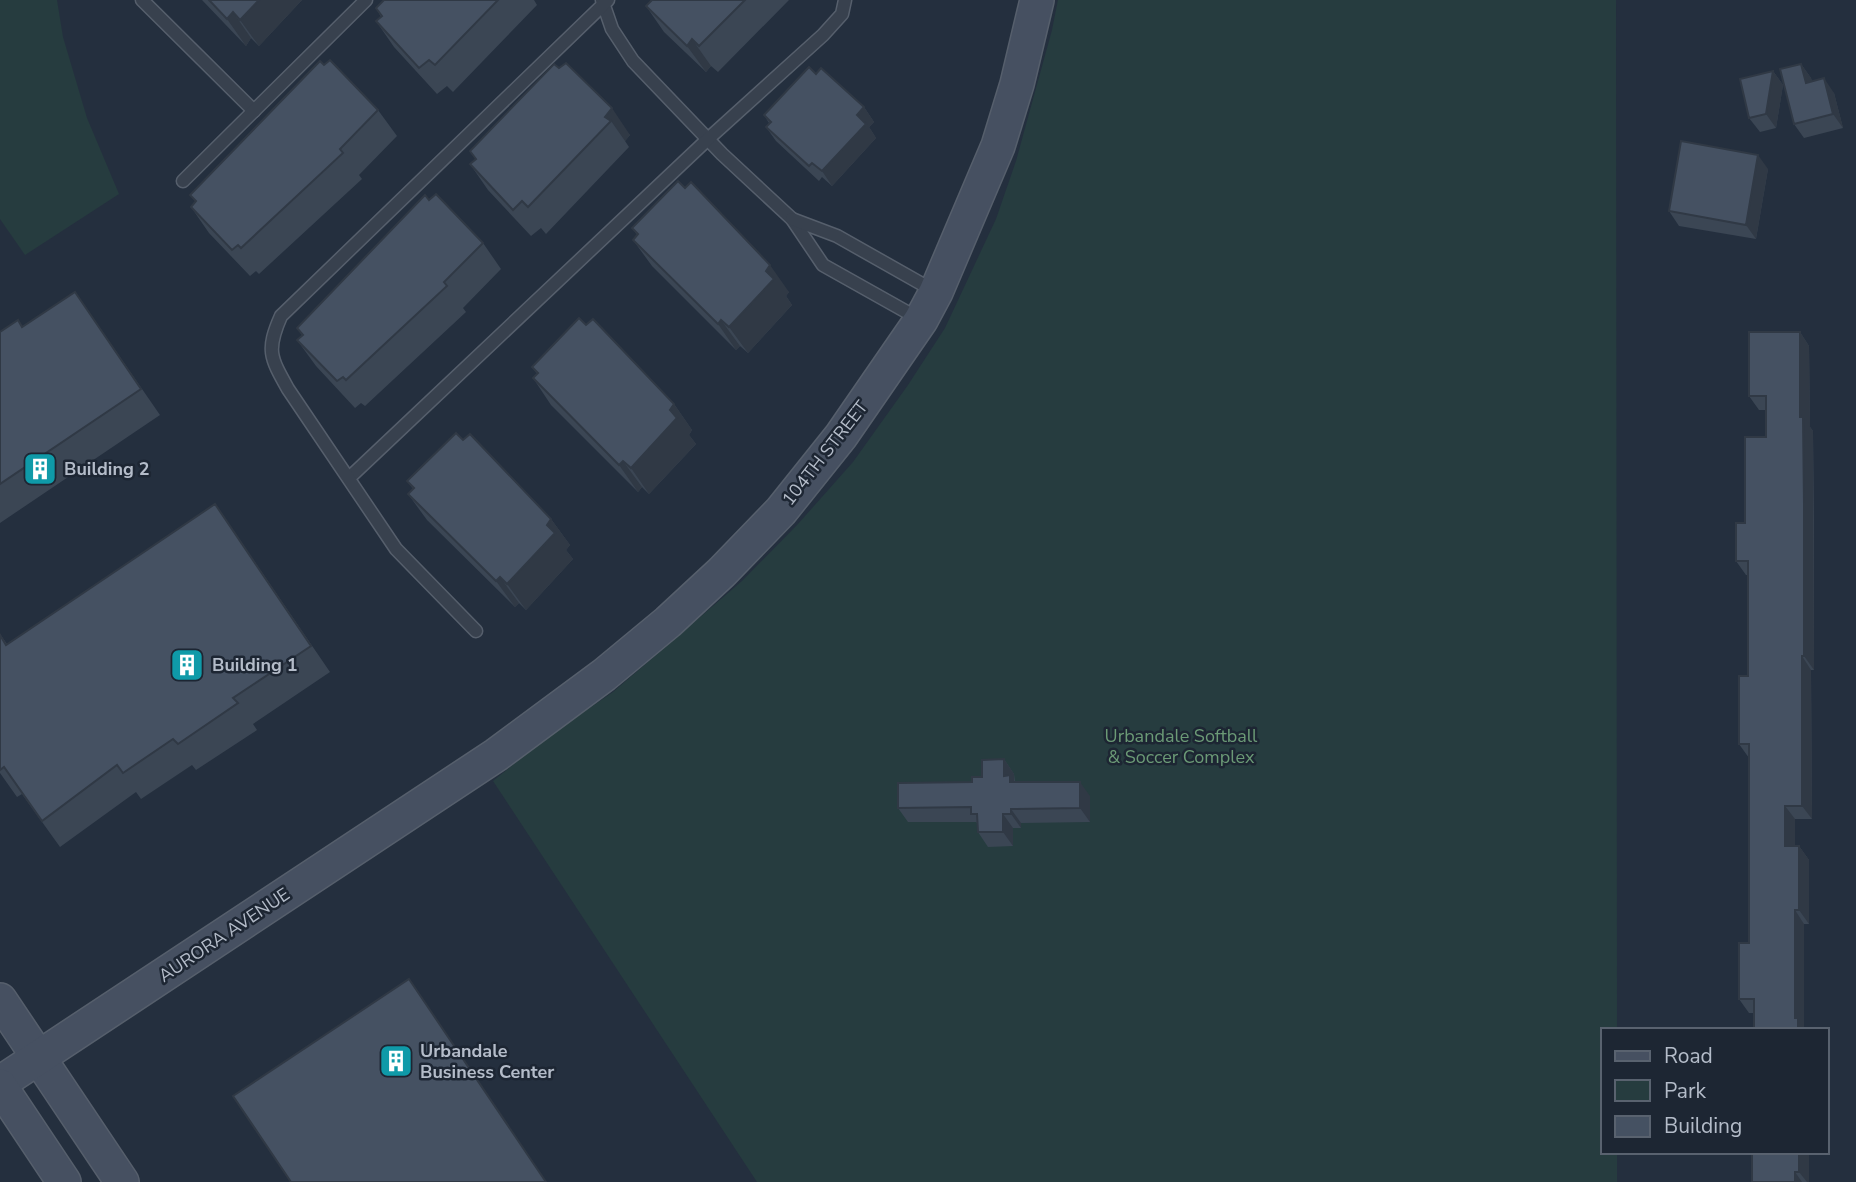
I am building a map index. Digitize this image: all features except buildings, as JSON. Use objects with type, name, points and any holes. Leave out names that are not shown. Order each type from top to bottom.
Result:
[{"type":"street","name":"104TH STREET","points":[[448,787],[604,675],[668,622],[722,572],[781,511],[841,436],[929,306],[998,146],[1037,0]]},
{"type":"street","name":"AURORA AVENUE","points":[[0,1084],[448,787]]},
{"type":"street","points":[[0,1000],[122,1182]]},
{"type":"street","points":[[0,1084],[64,1182]]},
{"type":"lane","points":[[142,0],[254,111]]},
{"type":"lane","points":[[183,181],[366,0]]},
{"type":"lane","points":[[349,478],[823,34],[842,14],[845,0]]},
{"type":"lane","points":[[605,1],[612,29],[633,61],[708,139],[792,219],[823,265],[929,306]]},
{"type":"lane","points":[[476,631],[396,549],[288,389],[275,366],[271,340],[281,316],[605,1]]},
{"type":"lane","points":[[792,219],[836,236],[929,306]]},
{"type":"green space","points":[[0,0],[57,0],[63,37],[87,118],[119,194],[25,255],[0,219]]},
{"type":"green space","name":"Urbandale Softball & Soccer Complex","points":[[1058,0],[1616,0],[1617,1028],[1601,1028],[1601,1154],[1617,1154],[1617,1182],[757,1182],[493,781],[547,737],[613,692],[742,581],[853,462],[945,328],[996,219],[1016,161]]},
{"type":"place","name":"Building 2","points":[[40,469]]},
{"type":"place","name":"Building 1","points":[[187,665]]},
{"type":"place","name":"Urbandale Business Center","points":[[396,1061]]}]
